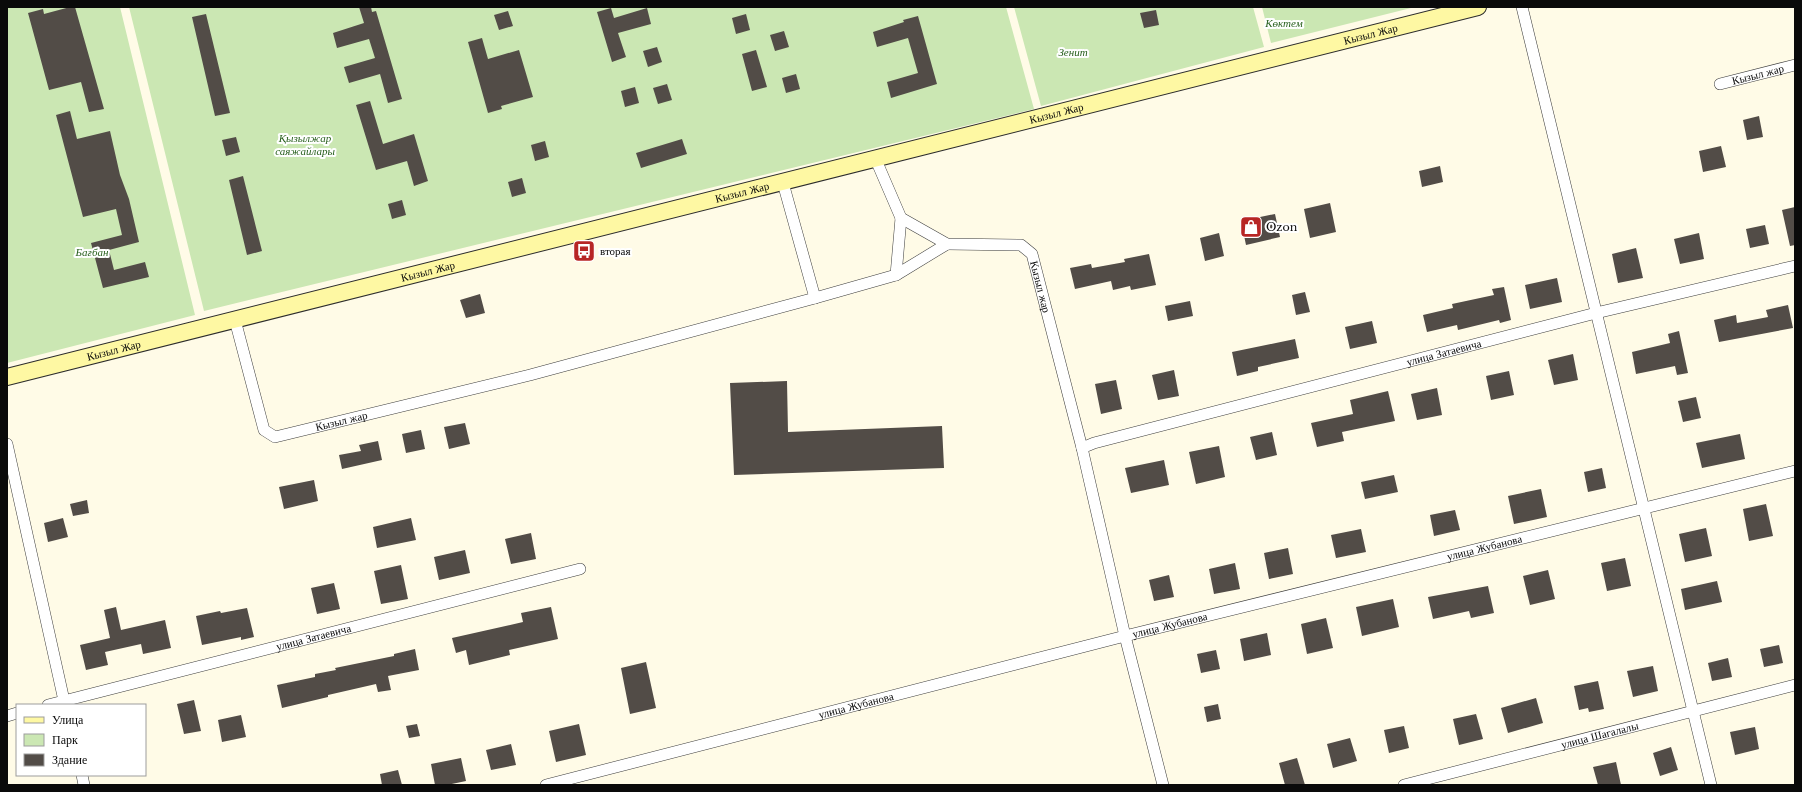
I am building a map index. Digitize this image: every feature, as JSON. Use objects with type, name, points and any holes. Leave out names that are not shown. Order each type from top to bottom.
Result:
[{"type":"main road","name":"Кызыл Жар","points":[[7,377],[876,160],[1478,7]]},
{"type":"street","points":[[1522,7],[1711,785]]},
{"type":"street","name":"Кызыл жар","points":[[1720,84],[1795,65]]},
{"type":"street","points":[[876,160],[901,218],[896,275]]},
{"type":"street","points":[[783,183],[815,298]]},
{"type":"street","name":"Кызыл жар","points":[[901,218],[947,244],[1021,245],[1032,254],[1082,448],[1125,636],[1163,785]]},
{"type":"street","name":"Кызыл жар","points":[[235,320],[264,430],[275,437],[530,375],[896,275],[947,244]]},
{"type":"street","name":"улица Затаевича","points":[[1082,448],[1094,443],[1596,313],[1795,266]]},
{"type":"street","points":[[7,444],[64,703]]},
{"type":"street","name":"улица Жубанова","points":[[546,785],[1125,636],[1795,471]]},
{"type":"street","name":"улица Затаевича","points":[[64,703],[580,569]]},
{"type":"street","name":"улица Шагалалы","points":[[1404,785],[1692,710],[1795,685]]},
{"type":"green space","name":"Бағбан","points":[[7,7],[120,7],[195,315],[7,363]]},
{"type":"green space","name":"Қызылжар саяжайлары","points":[[129,7],[1006,7],[1034,109],[204,311]]},
{"type":"green space","name":"Зенит","points":[[1014,7],[1253,7],[1264,47],[1041,106]]},
{"type":"green space","name":"Көктем","points":[[1262,7],[1415,7],[1271,43]]},
{"type":"building","points":[[75,7],[104,109],[89,112],[81,82],[49,90],[28,13],[43,9],[44,14]]},
{"type":"building","points":[[359,7],[371,7],[372,12],[376,11],[402,99],[388,103],[380,74],[349,83],[344,67],[375,58],[369,39],[337,48],[333,33],[364,23]]},
{"type":"building","points":[[611,8],[614,18],[647,8],[651,24],[618,33],[626,57],[612,62],[597,12]]},
{"type":"building","points":[[1156,10],[1159,25],[1144,28],[1140,13]]},
{"type":"building","points":[[508,11],[513,26],[499,30],[494,15]]},
{"type":"building","points":[[206,14],[230,113],[215,116],[192,17]]},
{"type":"building","points":[[746,14],[750,30],[736,34],[732,18]]},
{"type":"building","points":[[918,16],[937,84],[891,98],[887,82],[918,73],[908,38],[877,47],[873,32],[904,22],[903,20]]},
{"type":"building","points":[[784,31],[789,47],[775,51],[770,35]]},
{"type":"building","points":[[482,38],[488,59],[519,50],[533,97],[501,106],[502,109],[488,113],[468,42]]},
{"type":"building","points":[[657,47],[662,62],[648,67],[643,51]]},
{"type":"building","points":[[756,50],[767,87],[752,91],[742,54]]},
{"type":"building","points":[[796,74],[800,89],[786,93],[782,78]]},
{"type":"building","points":[[667,84],[672,100],[658,104],[653,88]]},
{"type":"building","points":[[635,87],[639,103],[625,107],[621,91]]},
{"type":"building","points":[[370,101],[383,144],[414,134],[428,181],[414,186],[407,161],[376,170],[356,105]]},
{"type":"building","points":[[70,111],[77,139],[110,131],[120,175],[129,199],[139,242],[109,250],[114,270],[145,262],[149,277],[103,288],[91,243],[122,235],[116,209],[83,217],[56,115]]},
{"type":"building","points":[[1759,116],[1763,137],[1747,140],[1743,120]]},
{"type":"building","points":[[236,137],[240,152],[226,156],[222,140]]},
{"type":"building","points":[[682,139],[687,154],[641,168],[636,153]]},
{"type":"building","points":[[545,141],[549,157],[535,161],[531,145]]},
{"type":"building","points":[[1721,146],[1726,167],[1703,172],[1699,151]]},
{"type":"building","points":[[1440,166],[1443,182],[1422,187],[1419,171]]},
{"type":"building","points":[[243,176],[262,251],[247,255],[229,180]]},
{"type":"building","points":[[522,178],[526,193],[512,197],[508,182]]},
{"type":"building","points":[[402,200],[406,215],[392,219],[388,204]]},
{"type":"building","points":[[1330,203],[1336,232],[1310,238],[1304,209]]},
{"type":"building","points":[[1795,207],[1795,245],[1790,246],[1782,210]]},
{"type":"building","points":[[1275,214],[1280,237],[1246,245],[1241,221]]},
{"type":"building","points":[[1765,225],[1769,244],[1750,248],[1746,229]]},
{"type":"building","points":[[1219,233],[1224,256],[1205,261],[1200,238]]},
{"type":"building","points":[[1699,233],[1704,259],[1680,264],[1674,239]]},
{"type":"building","points":[[1636,248],[1643,278],[1618,283],[1612,254]]},
{"type":"building","points":[[1149,254],[1156,285],[1131,290],[1130,286],[1113,290],[1111,281],[1075,289],[1070,268],[1091,264],[1092,268],[1125,262],[1124,259]]},
{"type":"building","points":[[1557,278],[1562,302],[1530,309],[1525,285]]},
{"type":"building","points":[[1504,287],[1511,320],[1500,323],[1499,320],[1458,330],[1457,325],[1427,332],[1423,315],[1453,308],[1452,304],[1494,295],[1492,289]]},
{"type":"building","points":[[1305,292],[1310,312],[1296,315],[1292,295]]},
{"type":"building","points":[[480,294],[485,313],[466,318],[460,300]]},
{"type":"building","points":[[1190,301],[1193,316],[1168,321],[1165,306]]},
{"type":"building","points":[[1788,305],[1793,328],[1719,342],[1714,320],[1736,315],[1737,323],[1768,317],[1766,310]]},
{"type":"building","points":[[1372,321],[1377,343],[1350,349],[1345,327]]},
{"type":"building","points":[[1679,331],[1688,373],[1677,375],[1675,366],[1636,374],[1632,352],[1670,343],[1668,334]]},
{"type":"building","points":[[1295,339],[1299,358],[1258,367],[1258,371],[1237,376],[1232,352]]},
{"type":"building","points":[[1573,354],[1578,380],[1554,385],[1548,360]]},
{"type":"building","points":[[1174,370],[1179,396],[1158,400],[1152,375]]},
{"type":"building","points":[[1509,371],[1514,395],[1491,400],[1486,376]]},
{"type":"building","points":[[1116,380],[1122,409],[1101,414],[1095,384]]},
{"type":"building","points":[[787,381],[788,432],[942,426],[944,468],[734,475],[730,383]]},
{"type":"building","points":[[1437,388],[1442,415],[1417,420],[1411,394]]},
{"type":"building","points":[[1388,391],[1395,421],[1342,432],[1344,441],[1317,447],[1311,423],[1353,414],[1350,400]]},
{"type":"building","points":[[1696,397],[1701,418],[1683,422],[1678,401]]},
{"type":"building","points":[[465,423],[470,444],[449,449],[444,427]]},
{"type":"building","points":[[421,430],[425,449],[406,453],[402,434]]},
{"type":"building","points":[[1272,432],[1277,455],[1256,460],[1250,437]]},
{"type":"building","points":[[1740,434],[1745,459],[1702,468],[1696,443]]},
{"type":"building","points":[[378,441],[382,460],[342,469],[339,455],[361,451],[359,445]]},
{"type":"building","points":[[1219,446],[1225,477],[1196,484],[1189,452]]},
{"type":"building","points":[[1164,460],[1169,485],[1131,493],[1125,468]]},
{"type":"building","points":[[1602,468],[1606,488],[1588,492],[1584,472]]},
{"type":"building","points":[[1394,475],[1398,492],[1365,499],[1361,482]]},
{"type":"building","points":[[314,480],[318,501],[284,509],[279,487]]},
{"type":"building","points":[[1541,489],[1547,517],[1514,524],[1508,496]]},
{"type":"building","points":[[87,500],[89,513],[73,516],[70,504]]},
{"type":"building","points":[[1766,504],[1773,536],[1749,541],[1743,509]]},
{"type":"building","points":[[1455,510],[1460,530],[1434,536],[1430,515]]},
{"type":"building","points":[[63,518],[68,537],[48,542],[44,523]]},
{"type":"building","points":[[411,518],[416,540],[377,548],[373,527]]},
{"type":"building","points":[[1706,528],[1712,556],[1685,562],[1679,534]]},
{"type":"building","points":[[1361,529],[1366,552],[1336,558],[1331,535]]},
{"type":"building","points":[[531,533],[536,559],[511,564],[505,539]]},
{"type":"building","points":[[1288,548],[1293,574],[1269,579],[1264,553]]},
{"type":"building","points":[[465,550],[470,573],[439,580],[434,557]]},
{"type":"building","points":[[1625,558],[1631,586],[1607,591],[1601,563]]},
{"type":"building","points":[[1235,563],[1240,589],[1214,594],[1209,569]]},
{"type":"building","points":[[401,565],[408,599],[381,604],[374,571]]},
{"type":"building","points":[[1548,570],[1555,599],[1530,605],[1523,576]]},
{"type":"building","points":[[1169,575],[1174,597],[1154,601],[1149,580]]},
{"type":"building","points":[[1717,581],[1722,602],[1685,610],[1681,589]]},
{"type":"building","points":[[334,583],[340,609],[317,614],[311,588]]},
{"type":"building","points":[[1488,586],[1494,613],[1471,618],[1469,611],[1433,619],[1428,597]]},
{"type":"building","points":[[1393,599],[1399,627],[1362,636],[1356,607]]},
{"type":"building","points":[[116,607],[121,630],[165,620],[171,648],[143,654],[141,644],[105,652],[108,665],[86,670],[80,645],[110,638],[104,610]]},
{"type":"building","points":[[551,607],[558,639],[509,650],[510,655],[469,665],[466,650],[456,653],[452,638],[523,622],[521,613]]},
{"type":"building","points":[[247,608],[254,637],[241,640],[241,637],[202,645],[196,616],[220,611],[221,613]]},
{"type":"building","points":[[1326,618],[1333,648],[1307,654],[1301,624]]},
{"type":"building","points":[[1267,633],[1271,655],[1244,661],[1240,639]]},
{"type":"building","points":[[1779,645],[1783,663],[1764,667],[1760,649]]},
{"type":"building","points":[[415,649],[419,670],[388,676],[391,690],[378,692],[376,684],[328,695],[328,697],[282,708],[277,685],[315,677],[315,674],[336,670],[335,668],[394,656],[394,654]]},
{"type":"building","points":[[1216,650],[1220,669],[1201,673],[1197,654]]},
{"type":"building","points":[[1728,658],[1732,677],[1712,681],[1708,663]]},
{"type":"building","points":[[646,662],[656,708],[630,714],[621,668]]},
{"type":"building","points":[[1653,666],[1658,691],[1633,697],[1627,671]]},
{"type":"building","points":[[1598,681],[1604,709],[1589,712],[1588,708],[1579,710],[1574,686]]},
{"type":"building","points":[[1536,698],[1543,723],[1508,733],[1501,708]]},
{"type":"building","points":[[194,700],[201,731],[184,734],[177,704]]},
{"type":"building","points":[[1218,704],[1221,719],[1207,722],[1204,707]]},
{"type":"building","points":[[1476,714],[1483,739],[1459,745],[1453,719]]},
{"type":"building","points":[[241,715],[246,737],[222,742],[218,720]]},
{"type":"building","points":[[417,724],[420,736],[409,738],[406,726]]},
{"type":"building","points":[[579,724],[586,755],[556,762],[549,731]]},
{"type":"building","points":[[1404,726],[1409,748],[1389,753],[1384,730]]},
{"type":"building","points":[[1755,727],[1759,749],[1735,755],[1730,732]]},
{"type":"building","points":[[1350,738],[1357,761],[1333,768],[1327,744]]},
{"type":"building","points":[[511,744],[516,765],[491,770],[486,750]]},
{"type":"building","points":[[1671,747],[1678,770],[1660,776],[1653,753]]},
{"type":"building","points":[[461,758],[466,781],[447,785],[435,785],[431,764]]},
{"type":"building","points":[[1297,758],[1305,785],[1285,785],[1279,763]]},
{"type":"building","points":[[1616,762],[1621,785],[1598,785],[1593,767]]},
{"type":"building","points":[[398,770],[402,785],[382,785],[380,774]]},
{"type":"place","name":"Ozon","points":[[1251,227]]},
{"type":"place","name":"вторая","points":[[584,251]]}]
